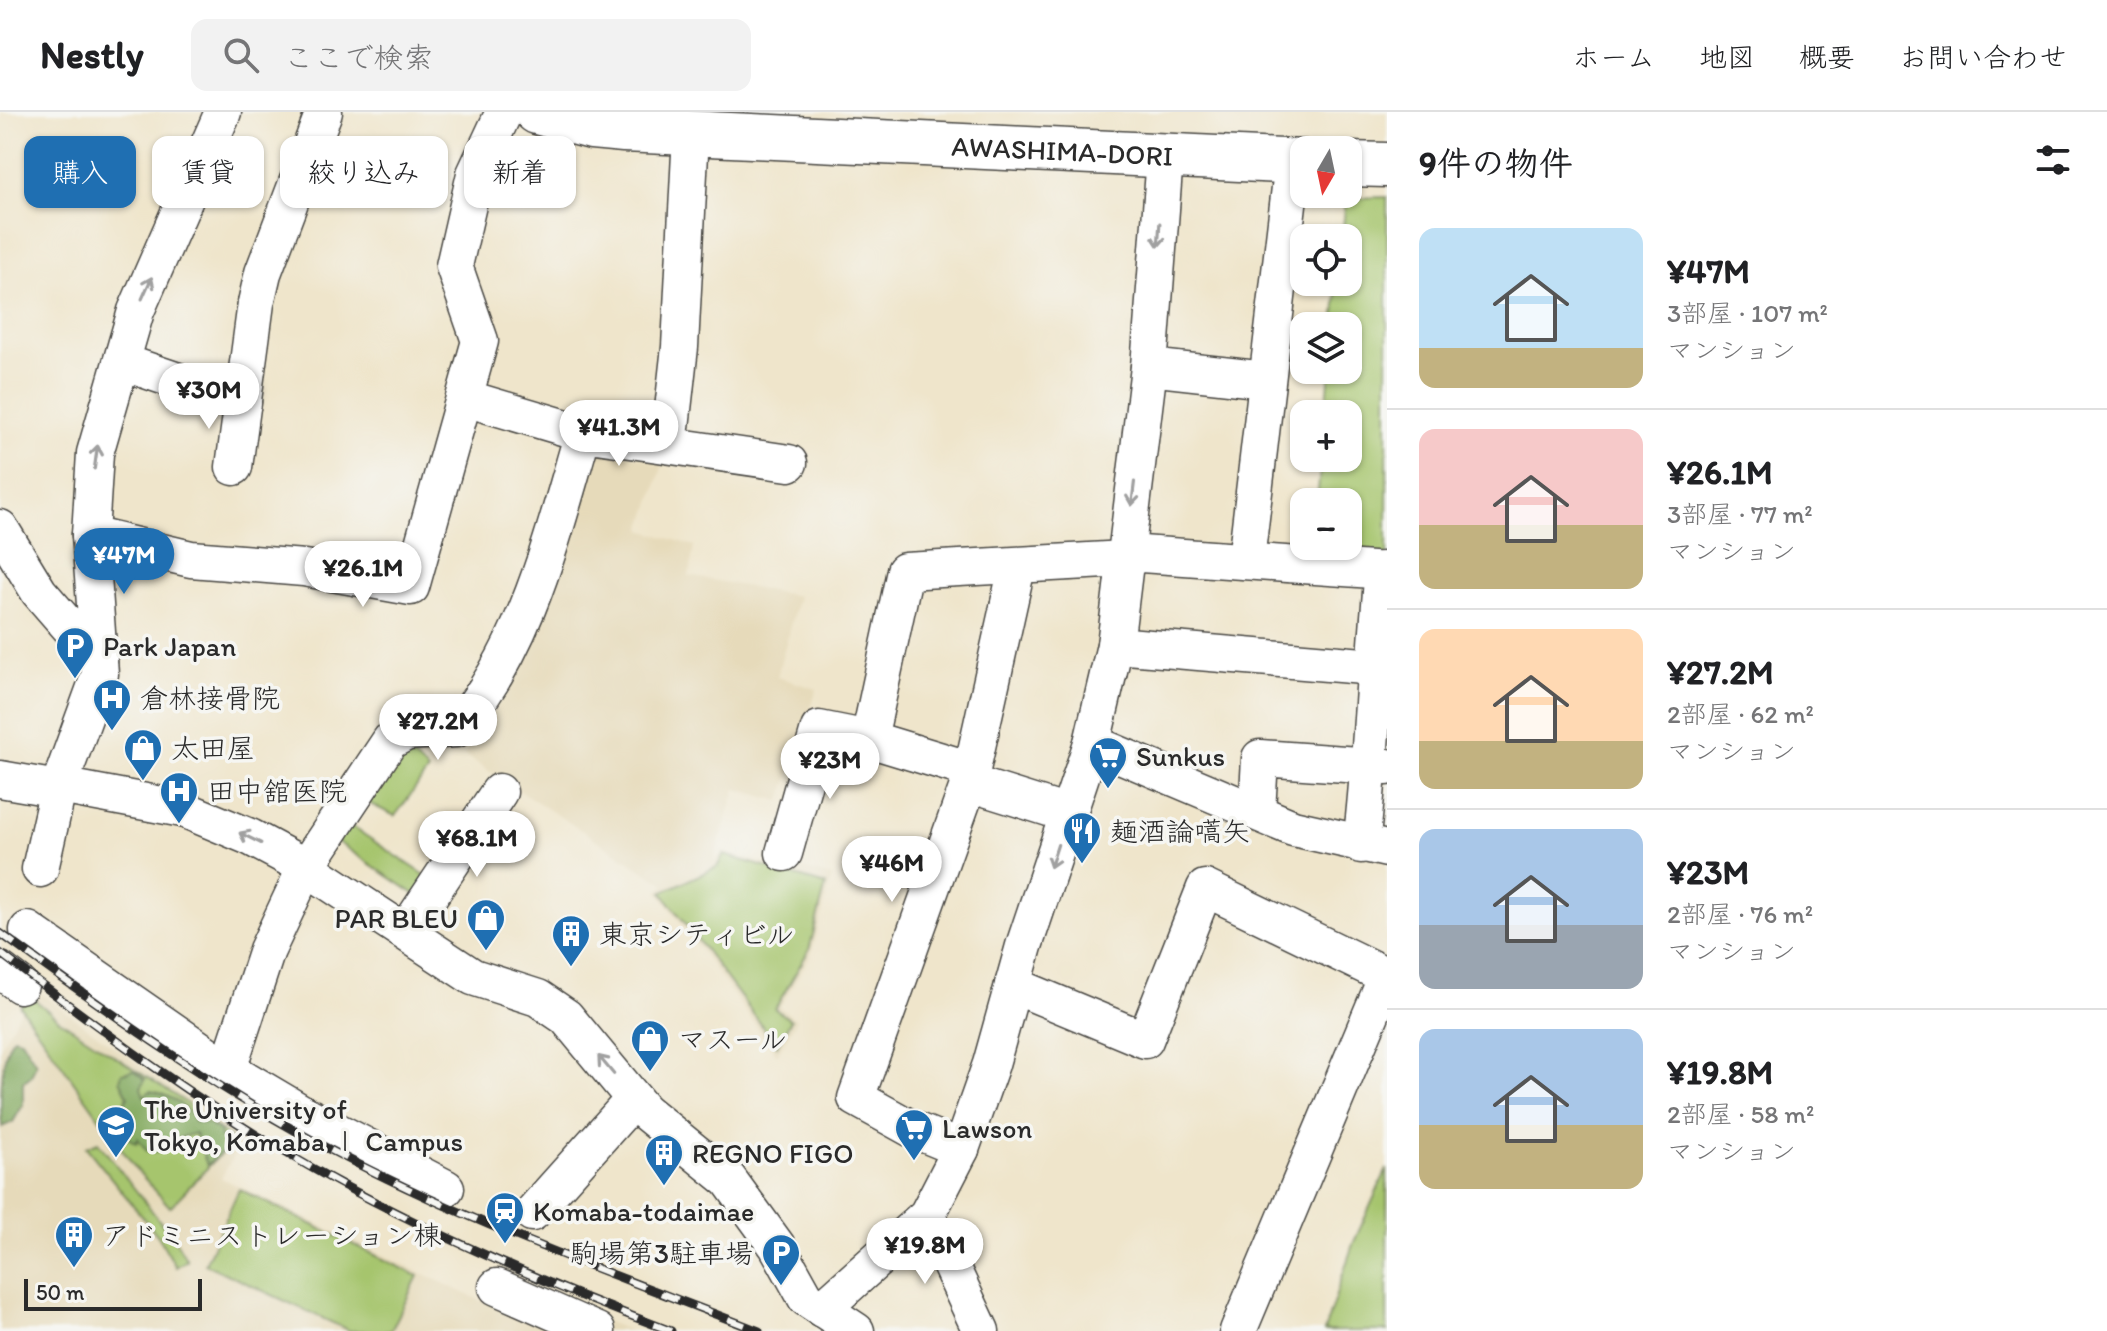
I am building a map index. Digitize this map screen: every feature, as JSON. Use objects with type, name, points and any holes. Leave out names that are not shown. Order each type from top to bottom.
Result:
[{"type":"main road","name":"AWASHIMA-DORI","points":[[537,112],[592,127],[691,134],[848,127],[1165,157],[1290,162]]},
{"type":"main road","points":[[1362,164],[1387,165]]},
{"type":"street","points":[[40,869],[58,789],[100,674],[90,535],[95,453],[136,311],[223,112]]},
{"type":"street","points":[[234,467],[256,303],[263,273],[324,112]]},
{"type":"street","points":[[90,535],[191,559],[304,568],[411,587],[480,341],[454,266],[475,174],[504,112]]},
{"type":"street","points":[[669,445],[680,347],[691,134]]},
{"type":"street","points":[[822,1309],[927,1215],[961,1149],[991,1064],[1013,985],[1092,743],[1115,645],[1149,367],[1165,157]]},
{"type":"street","points":[[1246,560],[1266,380],[1291,208]]},
{"type":"street","points":[[122,362],[243,403]]},
{"type":"street","points":[[1149,367],[1266,380]]},
{"type":"street","points":[[465,398],[583,433],[789,463]]},
{"type":"street","points":[[228,1069],[267,950],[306,867],[390,741],[407,732],[456,729],[501,667],[552,537],[583,433]]},
{"type":"street","points":[[0,528],[39,592],[99,661]]},
{"type":"street","points":[[869,739],[905,571],[1017,567],[1125,559],[1141,554],[1385,570],[1374,847],[1293,828],[1092,743]]},
{"type":"street","points":[[961,1149],[912,1129],[856,1098],[970,777],[1017,567]]},
{"type":"street","points":[[1115,645],[1380,667]]},
{"type":"street","points":[[784,853],[819,729],[869,739],[1068,814]]},
{"type":"street","points":[[1257,812],[1260,758],[1379,766]]},
{"type":"street","points":[[0,779],[58,789],[71,788],[183,809],[250,837],[306,867],[473,977],[538,998],[566,1017],[634,1099],[729,1180],[777,1246],[806,1298],[856,1331]]},
{"type":"street","points":[[406,931],[499,792]]},
{"type":"street","points":[[1013,985],[1145,1040],[1205,888],[1387,976],[1238,1331]]},
{"type":"street","points":[[28,930],[228,1069],[302,1113],[446,1188]]},
{"type":"street","points":[[532,1213],[634,1099]]},
{"type":"street","points":[[927,1215],[981,1331]]},
{"type":"street","points":[[497,1287],[597,1331]]},
{"type":"shaded area","points":[[591,449],[664,461],[642,530],[694,546],[689,576],[798,596],[777,677],[817,689],[781,801],[736,789],[713,862],[723,852],[799,873],[803,869],[832,877],[811,955],[780,1007],[797,1020],[777,1055],[658,892],[665,884],[464,755],[514,681],[535,626]]},
{"type":"shaded area","name":"The University of Tokyo, Komaba Ⅰ Campus","points":[[33,988],[243,1140],[221,1178],[481,1301],[494,1276],[630,1331],[0,1331],[0,1047]]},
{"type":"green space","points":[[1387,197],[1387,563],[1342,560],[1362,560],[1362,488],[1318,488],[1320,472],[1362,472],[1362,400],[1327,400],[1329,384],[1362,384],[1362,312],[1335,312],[1337,296],[1362,296],[1362,224],[1343,224],[1345,208],[1362,208],[1362,198]]},
{"type":"green space","points":[[400,745],[428,771],[395,816],[362,800]]},
{"type":"green space","points":[[348,824],[428,877],[416,895],[336,841]]},
{"type":"green space","points":[[724,855],[826,885],[809,950],[775,1009],[791,1020],[777,1046],[662,892],[717,867]]},
{"type":"green space","points":[[29,995],[58,1019],[185,1102],[233,1141],[170,1207],[136,1169],[20,1006]]},
{"type":"green space","points":[[14,1037],[21,1039],[36,1063],[31,1076],[23,1082],[23,1105],[13,1122],[2,1127],[4,1066],[9,1044]]},
{"type":"green space","points":[[134,1070],[145,1079],[141,1088],[144,1096],[150,1091],[170,1097],[188,1111],[194,1122],[208,1124],[220,1132],[220,1138],[229,1137],[230,1145],[207,1165],[195,1133],[176,1139],[167,1149],[156,1152],[147,1151],[138,1139],[136,1143],[125,1136],[117,1140],[116,1127],[121,1122],[119,1113],[128,1096],[120,1080],[122,1073]]},
{"type":"green space","points":[[98,1142],[187,1260],[176,1267],[158,1236],[86,1147]]},
{"type":"green space","points":[[1387,1169],[1387,1331],[1324,1331],[1353,1244]]},
{"type":"green space","points":[[239,1189],[418,1276],[391,1331],[350,1331],[205,1264]]},
{"type":"railway","points":[[0,933],[127,1024],[214,1082],[304,1136],[400,1185],[501,1230],[759,1331]]},
{"type":"railway","points":[[0,953],[202,1100],[330,1178],[498,1260],[671,1331]]},
{"type":"place","name":"Park Japan","points":[[75,680]]},
{"type":"place","name":"倉林接骨院","points":[[112,732]]},
{"type":"place","name":"太田屋","points":[[143,782]]},
{"type":"place","name":"Sunkus","points":[[1108,790]]},
{"type":"place","name":"田中舘医院","points":[[179,825]]},
{"type":"place","name":"麺酒論嚆矢","points":[[1082,865]]},
{"type":"place","name":"PAR BLEU","points":[[486,952]]},
{"type":"place","name":"東京シティビル","points":[[571,968]]},
{"type":"place","name":"マスール","points":[[650,1073]]},
{"type":"place","name":"The University of Tokyo, Komaba Ⅰ Campus","points":[[116,1159]]},
{"type":"place","name":"Lawson","points":[[914,1162]]},
{"type":"place","name":"REGNO FIGO","points":[[664,1187]]},
{"type":"place","name":"Komaba-todaimae","points":[[505,1245]]},
{"type":"place","name":"アドミニストレーション棟","points":[[74,1269]]},
{"type":"place","name":"駒場第3駐車場","points":[[781,1287]]}]
